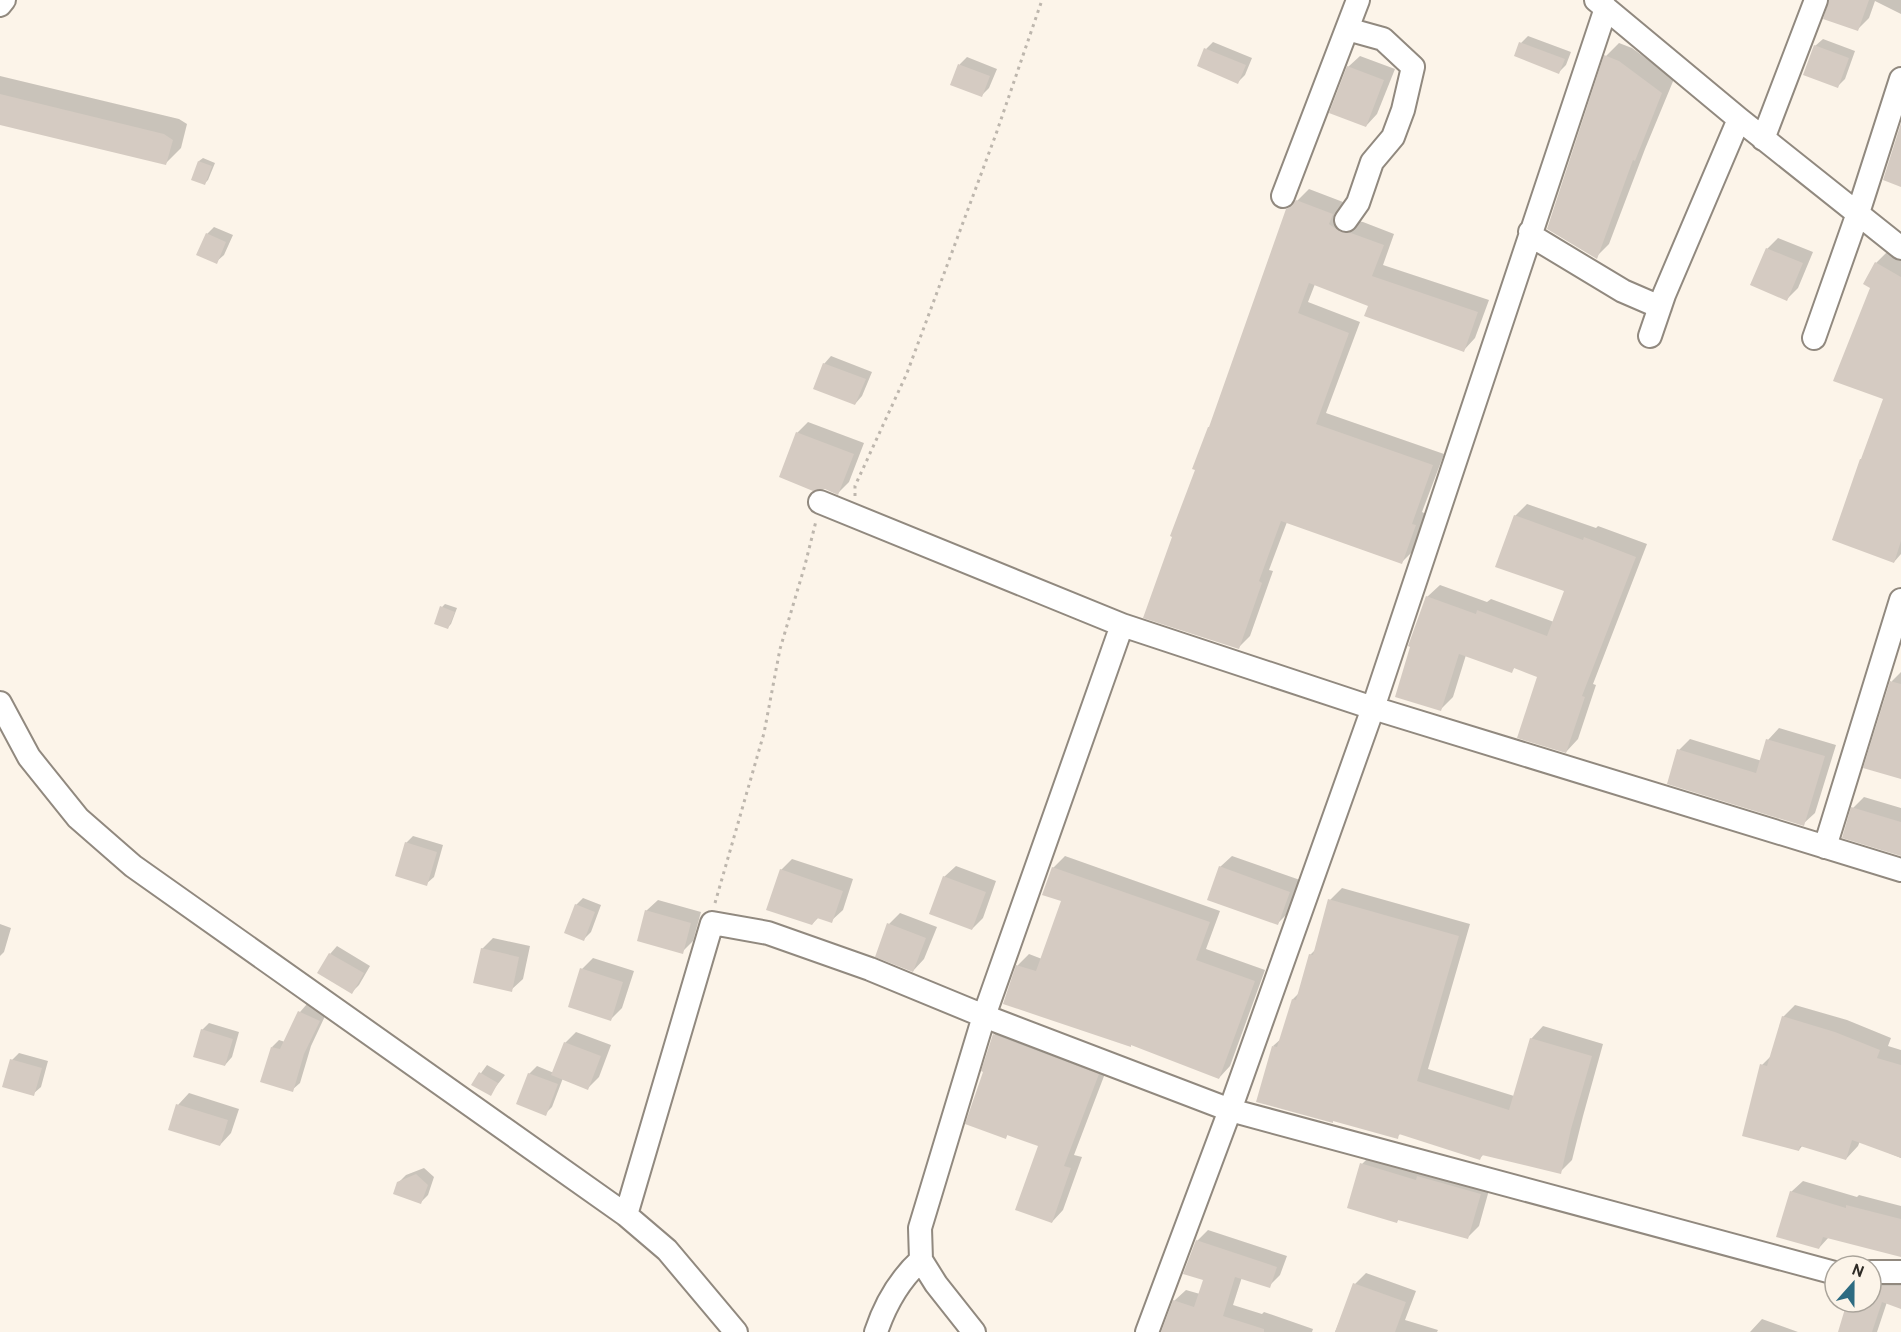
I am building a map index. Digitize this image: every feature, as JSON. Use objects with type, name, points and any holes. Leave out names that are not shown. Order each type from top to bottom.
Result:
[{"type":"street","points":[[0,5],[4,0]]},
{"type":"street","points":[[1283,196],[1358,0]]},
{"type":"street","points":[[1763,139],[1816,0]]},
{"type":"street","points":[[1147,1332],[1230,1110],[1373,708],[1530,232],[1601,4],[1738,119],[1901,248]]},
{"type":"street","points":[[1346,219],[1358,203],[1372,162],[1393,137],[1403,110],[1413,68],[1383,39],[1347,29]]},
{"type":"street","points":[[1814,338],[1858,213],[1901,79]]},
{"type":"street","points":[[1650,336],[1738,119]]},
{"type":"street","points":[[1530,232],[1535,238],[1623,291],[1660,307]]},
{"type":"street","points":[[820,502],[1122,625],[1373,708],[1901,870]]},
{"type":"street","points":[[1825,847],[1901,600]]},
{"type":"street","points":[[974,1332],[936,1284],[921,1260],[920,1228],[984,1016],[1122,625]]},
{"type":"street","points":[[0,703],[29,757],[78,818],[133,866],[626,1215],[667,1250],[736,1332]]},
{"type":"street","points":[[626,1215],[712,923],[768,933],[870,969],[984,1016],[1230,1110],[1823,1270]]},
{"type":"street","points":[[876,1332],[882,1315],[907,1273],[921,1260]]},
{"type":"street","points":[[1883,1272],[1901,1272]]},
{"type":"path","points":[[864,519],[855,505],[855,486],[907,373],[996,134],[1042,0]]},
{"type":"path","points":[[712,923],[716,894],[761,744],[780,649],[805,566],[820,502]]},
{"type":"building","points":[[1829,0],[1869,0],[1858,31],[1823,19]]},
{"type":"building","points":[[1519,42],[1565,59],[1559,74],[1514,56]]},
{"type":"building","points":[[1814,45],[1849,58],[1838,88],[1803,75]]},
{"type":"building","points":[[1204,48],[1246,65],[1238,84],[1197,66]]},
{"type":"building","points":[[1604,55],[1619,61],[1662,93],[1635,161],[1633,160],[1597,259],[1547,229]]},
{"type":"building","points":[[958,64],[990,76],[982,97],[950,85]]},
{"type":"building","points":[[1347,66],[1384,80],[1366,127],[1329,113]]},
{"type":"building","points":[[0,94],[164,134],[173,140],[166,165],[0,125]]},
{"type":"building","points":[[1901,123],[1901,187],[1883,180]]},
{"type":"building","points":[[198,161],[212,166],[205,185],[191,180]]},
{"type":"building","points":[[1296,200],[1333,214],[1329,224],[1339,231],[1384,245],[1372,276],[1478,312],[1464,352],[1364,316],[1368,306],[1309,283],[1298,313],[1349,333],[1316,424],[1433,465],[1412,524],[1416,525],[1402,564],[1281,521],[1259,581],[1262,583],[1239,649],[1143,618],[1195,470],[1192,469],[1286,209]]},
{"type":"building","points":[[206,233],[226,242],[217,264],[196,255]]},
{"type":"building","points":[[1766,248],[1803,263],[1787,301],[1750,285]]},
{"type":"building","points":[[1875,262],[1901,277],[1901,541],[1894,563],[1832,540],[1883,399],[1833,381],[1870,288],[1863,284]]},
{"type":"building","points":[[823,363],[866,379],[855,405],[813,389]]},
{"type":"building","points":[[796,432],[854,454],[838,495],[825,489],[813,491],[779,477]]},
{"type":"building","points":[[1514,515],[1583,540],[1584,537],[1636,557],[1582,696],[1585,697],[1566,753],[1517,738],[1537,677],[1514,668],[1512,673],[1459,654],[1441,711],[1395,697],[1410,647],[1408,646],[1426,596],[1476,614],[1477,610],[1547,636],[1564,591],[1495,567]]},
{"type":"building","points":[[440,606],[455,612],[448,629],[434,624]]},
{"type":"building","points":[[1890,681],[1901,684],[1901,779],[1863,768]]},
{"type":"building","points":[[1766,739],[1825,756],[1804,826],[1667,784],[1677,749],[1756,773]]},
{"type":"building","points":[[1851,807],[1901,822],[1901,856],[1842,838]]},
{"type":"building","points":[[405,842],[437,852],[427,886],[395,876]]},
{"type":"building","points":[[1219,866],[1290,892],[1278,925],[1207,900]]},
{"type":"building","points":[[1052,867],[1210,922],[1196,960],[1255,981],[1219,1079],[1131,1045],[1131,1047],[1003,1004],[1016,965],[1036,971],[1061,901],[1042,895]]},
{"type":"building","points":[[780,869],[843,891],[832,923],[817,918],[812,925],[766,910]]},
{"type":"building","points":[[943,876],[986,892],[972,930],[929,914]]},
{"type":"building","points":[[1328,899],[1459,936],[1417,1081],[1509,1110],[1530,1038],[1592,1056],[1561,1174],[1482,1155],[1480,1160],[1399,1134],[1398,1139],[1256,1102],[1272,1046],[1277,1047],[1292,999],[1296,1000],[1309,954],[1313,955]]},
{"type":"building","points":[[575,904],[595,912],[584,941],[564,933]]},
{"type":"building","points":[[645,910],[691,923],[683,954],[637,941]]},
{"type":"building","points":[[887,923],[926,938],[913,972],[875,957]]},
{"type":"building","points":[[481,948],[519,957],[512,992],[473,983]]},
{"type":"building","points":[[329,953],[364,973],[352,994],[317,973]]},
{"type":"building","points":[[580,968],[623,982],[611,1021],[568,1007]]},
{"type":"building","points":[[298,1011],[320,1021],[304,1054],[293,1092],[260,1082],[271,1047],[280,1049]]},
{"type":"building","points":[[1782,1016],[1835,1032],[1880,1050],[1877,1058],[1901,1065],[1901,1158],[1852,1140],[1846,1160],[1800,1146],[1799,1151],[1742,1136],[1760,1064],[1767,1066]]},
{"type":"building","points":[[201,1029],[233,1039],[225,1066],[193,1057]]},
{"type":"building","points":[[993,1034],[1099,1074],[1064,1166],[1071,1168],[1052,1223],[1015,1210],[1038,1146],[1007,1135],[1006,1139],[965,1124]]},
{"type":"building","points":[[564,1042],[601,1056],[588,1090],[551,1075]]},
{"type":"building","points":[[10,1059],[42,1068],[34,1096],[2,1087]]},
{"type":"building","points":[[479,1072],[498,1083],[491,1096],[471,1085]]},
{"type":"building","points":[[528,1073],[558,1084],[546,1116],[516,1104]]},
{"type":"building","points":[[176,1104],[228,1120],[220,1146],[168,1130]]},
{"type":"building","points":[[1360,1163],[1416,1180],[1417,1176],[1481,1194],[1468,1239],[1398,1220],[1397,1223],[1347,1208]]},
{"type":"building","points":[[416,1174],[428,1185],[421,1204],[393,1194],[397,1182]]},
{"type":"building","points":[[1790,1191],[1846,1208],[1846,1205],[1901,1219],[1901,1257],[1823,1237],[1819,1249],[1776,1237]]},
{"type":"building","points":[[1196,1240],[1277,1267],[1270,1288],[1235,1277],[1223,1316],[1264,1329],[1264,1332],[1161,1332],[1173,1300],[1194,1307],[1203,1280],[1183,1274]]},
{"type":"building","points":[[1353,1283],[1406,1302],[1395,1332],[1335,1332]]},
{"type":"building","points":[[1883,1286],[1901,1286],[1901,1309],[1883,1302]]},
{"type":"building","points":[[1843,1314],[1878,1314],[1872,1332],[1838,1332]]}]
